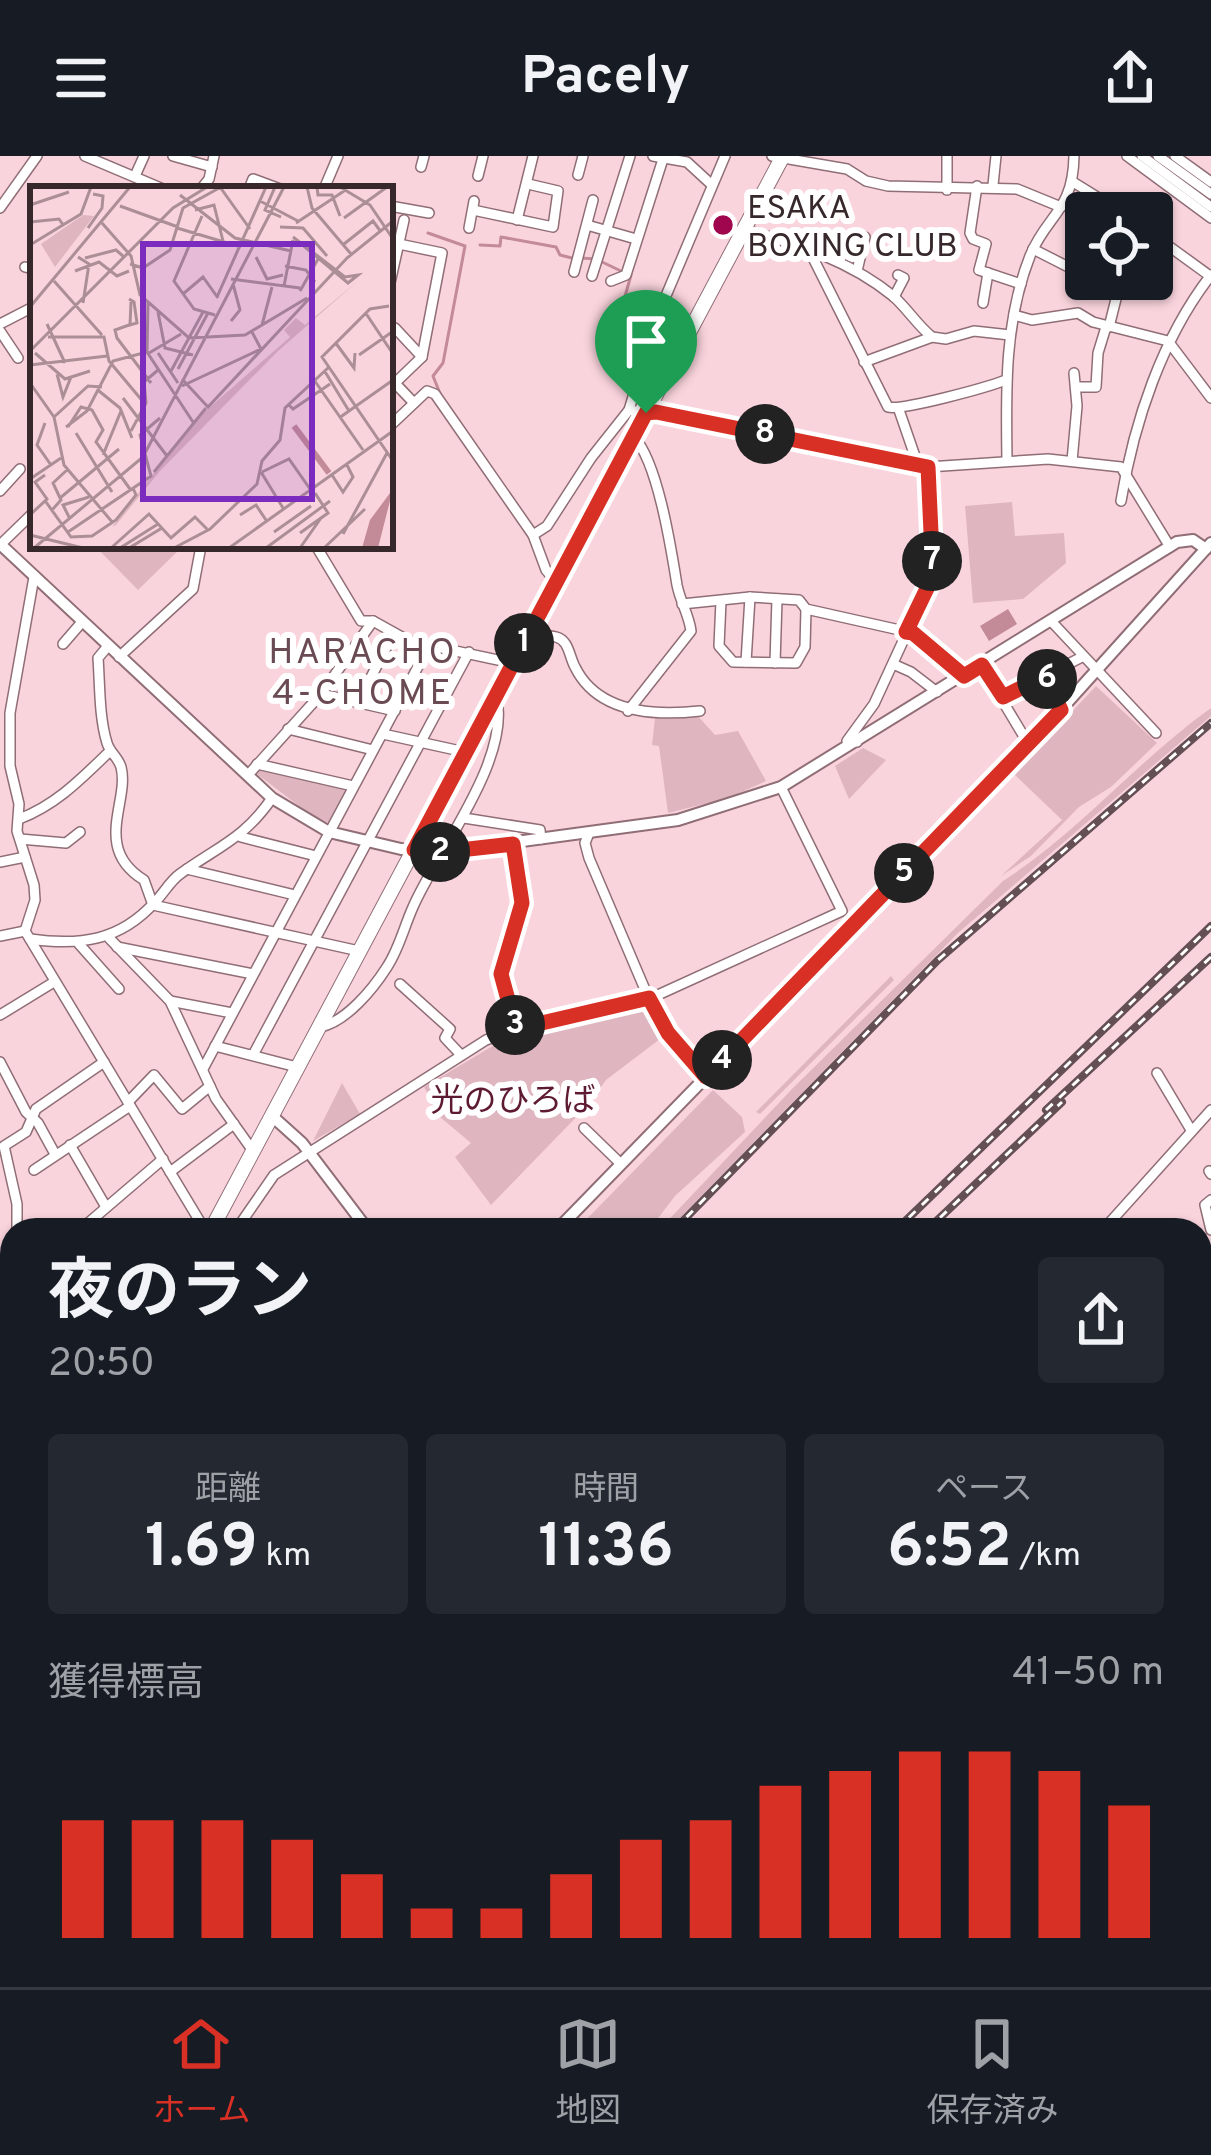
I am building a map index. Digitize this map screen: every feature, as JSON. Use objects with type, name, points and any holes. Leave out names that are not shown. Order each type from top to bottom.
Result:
[{"type":"main road","points":[[215,1218],[745,230],[779,157]]},
{"type":"street","points":[[0,208],[36,156]]},
{"type":"street","points":[[135,176],[144,156]]},
{"type":"street","points":[[177,156],[213,161]]},
{"type":"street","points":[[329,186],[338,156]]},
{"type":"street","points":[[478,176],[484,156]]},
{"type":"street","points":[[518,220],[533,156]]},
{"type":"street","points":[[578,175],[583,156]]},
{"type":"street","points":[[592,276],[630,156]]},
{"type":"street","points":[[533,535],[547,526],[629,410],[657,317],[725,156]]},
{"type":"street","points":[[946,156],[947,190]]},
{"type":"street","points":[[993,185],[996,156]]},
{"type":"street","points":[[1007,460],[1006,380],[1014,315],[1033,249],[1073,182],[1074,156]]},
{"type":"street","points":[[1127,156],[1211,218]]},
{"type":"street","points":[[1142,156],[1211,208]]},
{"type":"street","points":[[1158,156],[1211,194]]},
{"type":"street","points":[[1175,156],[1211,182]]},
{"type":"street","points":[[610,281],[626,273],[667,157],[687,162],[712,185]]},
{"type":"street","points":[[779,157],[828,160],[866,181],[888,186],[947,190],[1017,185],[1061,208]]},
{"type":"street","points":[[91,162],[157,186]]},
{"type":"street","points":[[1073,182],[1089,192]]},
{"type":"street","points":[[469,228],[473,206],[553,227],[558,191],[528,184]]},
{"type":"street","points":[[977,186],[970,233],[986,244],[979,270],[1022,284]]},
{"type":"street","points":[[576,263],[593,200]]},
{"type":"street","points":[[393,207],[429,213]]},
{"type":"street","points":[[393,270],[404,220]]},
{"type":"street","points":[[587,225],[636,239]]},
{"type":"street","points":[[745,230],[809,250],[857,272],[894,297],[932,337]]},
{"type":"street","points":[[857,272],[865,237]]},
{"type":"street","points":[[399,244],[442,253],[422,357],[393,381],[414,403]]},
{"type":"street","points":[[1033,249],[1065,265]]},
{"type":"street","points":[[1121,501],[1126,470],[1168,341],[1210,276],[1173,249]]},
{"type":"street","points":[[809,250],[884,403],[899,410],[923,466],[933,576],[874,704],[847,741],[856,742]]},
{"type":"street","points":[[983,303],[988,273]]},
{"type":"street","points":[[894,297],[904,278],[898,275]]},
{"type":"street","points":[[1078,387],[1096,387],[1098,353],[1115,300]]},
{"type":"street","points":[[18,358],[0,328],[30,309]]},
{"type":"street","points":[[1014,315],[1032,320],[1078,313],[1108,327],[1168,341],[1199,371],[1211,398]]},
{"type":"street","points":[[395,328],[422,357]]},
{"type":"street","points":[[864,362],[932,337],[974,331],[1010,335]]},
{"type":"street","points":[[1072,461],[1078,387],[1074,373]]},
{"type":"street","points":[[899,410],[958,392],[973,393],[1006,380]]},
{"type":"street","points":[[393,423],[427,391],[435,394],[533,535],[556,582]]},
{"type":"street","points":[[629,410],[923,466],[1072,461],[1126,470]]},
{"type":"street","points":[[628,711],[691,631],[658,491],[642,446],[634,437]]},
{"type":"street","points":[[0,491],[20,469]]},
{"type":"street","points":[[1126,470],[1170,547]]},
{"type":"street","points":[[30,516],[0,545],[272,798],[329,832],[442,852],[678,820],[782,787],[1170,547],[1188,539],[1209,546],[1029,745],[568,1218]]},
{"type":"street","points":[[119,657],[193,589],[200,549]]},
{"type":"street","points":[[318,549],[361,622],[373,621],[429,646],[512,663]]},
{"type":"street","points":[[34,577],[5,714],[10,766],[20,804],[19,830],[35,900],[27,935],[200,1218]]},
{"type":"street","points":[[682,604],[749,597],[800,600],[806,609],[805,647],[796,663],[733,662],[719,646],[721,601]]},
{"type":"street","points":[[746,662],[749,597]]},
{"type":"street","points":[[775,663],[777,599]]},
{"type":"street","points":[[806,609],[913,633],[964,676]]},
{"type":"street","points":[[248,776],[321,694],[373,621]]},
{"type":"street","points":[[1051,621],[1156,733]]},
{"type":"street","points":[[63,644],[82,622]]},
{"type":"street","points":[[358,702],[394,633]]},
{"type":"street","points":[[527,635],[557,637],[566,643],[583,680],[628,711],[670,715],[700,711]]},
{"type":"street","points":[[108,646],[98,658],[109,752],[122,770],[115,813],[117,847],[144,880],[153,905]]},
{"type":"street","points":[[203,1069],[429,646]]},
{"type":"street","points":[[253,1055],[469,652]]},
{"type":"street","points":[[1003,697],[1082,657]]},
{"type":"street","points":[[893,664],[937,692]]},
{"type":"street","points":[[982,665],[1029,745]]},
{"type":"street","points":[[1045,676],[1061,710]]},
{"type":"street","points":[[321,694],[395,711]]},
{"type":"street","points":[[320,1027],[342,1018],[388,967],[413,907],[464,818],[491,751],[499,707],[496,694]]},
{"type":"street","points":[[288,729],[373,749]]},
{"type":"street","points":[[383,734],[466,752]]},
{"type":"street","points":[[0,835],[19,830],[109,752]]},
{"type":"street","points":[[256,764],[353,786]]},
{"type":"street","points":[[244,1218],[274,1175],[499,1034],[649,998],[842,911],[782,787]]},
{"type":"street","points":[[113,942],[153,905],[176,875],[241,837],[272,798]]},
{"type":"street","points":[[464,818],[540,830],[542,839]]},
{"type":"street","points":[[19,830],[68,846],[80,832]]},
{"type":"street","points":[[589,833],[585,843],[589,858],[649,998],[668,1033],[706,1077]]},
{"type":"street","points":[[241,837],[316,856]]},
{"type":"street","points":[[513,844],[522,903],[501,974],[516,1029]]},
{"type":"street","points":[[0,862],[25,857]]},
{"type":"street","points":[[187,869],[295,895]]},
{"type":"street","points":[[153,905],[359,951]]},
{"type":"street","points":[[0,936],[27,935],[79,944],[113,942],[253,974]]},
{"type":"street","points":[[113,942],[170,1000],[210,1085],[253,1151]]},
{"type":"street","points":[[79,944],[119,989]]},
{"type":"street","points":[[0,1015],[54,982]]},
{"type":"street","points":[[400,984],[450,1029],[446,1038],[460,1055]]},
{"type":"street","points":[[170,1000],[232,1013]]},
{"type":"street","points":[[215,1046],[297,1066]]},
{"type":"street","points":[[0,1062],[55,1154]]},
{"type":"street","points":[[17,1218],[2,1145],[26,1132],[36,1109],[104,1062]]},
{"type":"street","points":[[1157,1073],[1191,1130]]},
{"type":"street","points":[[34,1170],[129,1104],[154,1075],[182,1109],[210,1085]]},
{"type":"street","points":[[1114,1218],[1211,1110]]},
{"type":"street","points":[[272,1116],[309,1151],[359,1218]]},
{"type":"street","points":[[170,1172],[234,1124]]},
{"type":"street","points":[[591,1132],[620,1164]]},
{"type":"street","points":[[70,1145],[106,1208]]},
{"type":"street","points":[[94,1218],[163,1159]]},
{"type":"green space","points":[[1012,502],[1015,536],[1064,533],[1066,563],[1023,599],[973,603],[965,506]]},
{"type":"green space","points":[[98,549],[180,549],[138,590]]},
{"type":"green space","points":[[1096,686],[1157,743],[1111,787],[1079,807],[1031,856],[1001,876],[1062,820],[1014,774]]},
{"type":"green space","points":[[1211,708],[1211,716],[958,933],[680,1218],[670,1218],[792,1089],[1003,881],[1057,841]]},
{"type":"green space","points":[[696,714],[715,735],[738,731],[766,781],[728,798],[668,813],[659,746],[652,745],[655,718]]},
{"type":"green space","points":[[863,748],[886,760],[849,799],[835,766]]},
{"type":"green space","points":[[261,769],[347,791],[329,823],[257,774]]},
{"type":"green space","points":[[891,976],[894,980],[760,1114],[756,1112]]},
{"type":"green space","name":"光のひろば","points":[[645,1007],[664,1036],[606,1080],[588,1105],[491,1205],[455,1157],[471,1143],[440,1117],[424,1087],[501,1041]]},
{"type":"green space","points":[[342,1083],[360,1114],[313,1141]]},
{"type":"green space","points":[[713,1090],[742,1117],[745,1132],[675,1196],[658,1218],[588,1218]]},
{"type":"shaded area","points":[[1008,609],[1017,624],[989,641],[980,626]]},
{"type":"waterway","points":[[428,233],[465,246],[443,363],[433,376],[441,396]]},
{"type":"waterway","points":[[480,245],[500,246],[501,237],[556,247],[560,255],[572,258]]},
{"type":"waterway","points":[[581,258],[596,259],[623,272]]},
{"type":"waterway","points":[[623,330],[629,309],[622,307],[631,275]]},
{"type":"railway","points":[[686,1218],[938,960],[1211,723]]},
{"type":"railway","points":[[908,1218],[1211,926]]},
{"type":"railway","points":[[1046,1110],[1211,957]]},
{"type":"railway","points":[[940,1218],[1062,1102]]},
{"type":"place","name":"ESAKA BOXING CLUB","points":[[723,225]]},
{"type":"district","name":"HARACHO 4-CHOME","points":[[363,670]]},
{"type":"route","points":[[646,413],[928,467],[933,576],[906,632],[964,676],[982,665],[1003,697],[1045,676],[1061,710],[706,1077],[668,1033],[649,998],[516,1029],[501,974],[522,903],[513,844],[442,852],[414,850],[646,413]]}]
